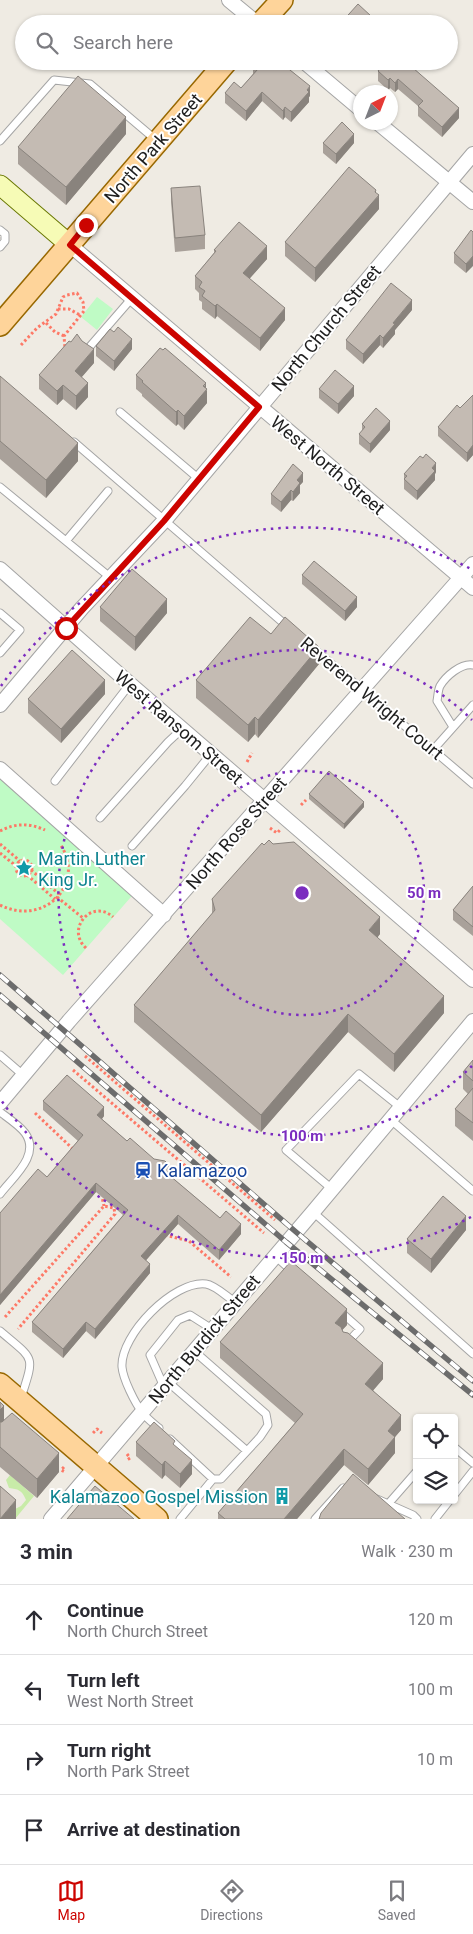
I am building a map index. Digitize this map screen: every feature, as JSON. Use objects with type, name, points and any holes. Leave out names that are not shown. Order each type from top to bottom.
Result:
[{"type":"main road","points":[[268,15],[282,0]]},
{"type":"main road","name":"North Park Street","points":[[0,325],[219,70]]},
{"type":"main road","points":[[0,1384],[22,1407],[96,1466],[157,1519]]},
{"type":"street","points":[[229,0],[248,15]]},
{"type":"street","points":[[314,70],[353,103]]},
{"type":"street","points":[[387,130],[473,202]]},
{"type":"street","name":"North Church Street","points":[[0,705],[66,628],[164,521],[473,154]]},
{"type":"street","name":"West North Street","points":[[0,185],[473,588]]},
{"type":"street","name":"North Rose Street","points":[[0,1103],[473,564]]},
{"type":"street","name":"West Ransom Street","points":[[0,569],[130,684],[473,980]]},
{"type":"street","points":[[0,769],[164,914]]},
{"type":"street","name":"North Burdick Street","points":[[50,1519],[313,1212],[473,1020]]},
{"type":"lane","points":[[0,141],[54,80],[90,84],[157,141]]},
{"type":"lane","points":[[0,230],[5,234],[5,241],[0,247]]},
{"type":"lane","points":[[86,352],[132,298]]},
{"type":"lane","points":[[120,412],[199,479]]},
{"type":"lane","name":"Reverend Wright Court","points":[[74,442],[294,632]]},
{"type":"lane","points":[[0,487],[111,578]]},
{"type":"lane","points":[[66,541],[108,491]]},
{"type":"lane","points":[[0,613],[20,630],[0,653]]},
{"type":"lane","name":"Reverend Wright Court","points":[[309,645],[473,784]]},
{"type":"lane","points":[[453,727],[437,701],[440,687],[450,674],[468,664],[473,665]]},
{"type":"lane","points":[[55,781],[130,684]]},
{"type":"lane","points":[[433,750],[473,705]]},
{"type":"lane","points":[[100,818],[182,729]]},
{"type":"lane","points":[[132,846],[211,754]]},
{"type":"lane","points":[[0,1055],[24,1075]]},
{"type":"lane","points":[[332,1189],[286,1150],[359,1074],[400,1107]]},
{"type":"lane","points":[[0,1112],[25,1133],[30,1146],[30,1157],[0,1194]]},
{"type":"lane","points":[[390,1119],[473,1191]]},
{"type":"lane","points":[[313,1212],[473,1354]]},
{"type":"lane","points":[[274,1256],[299,1277]]},
{"type":"lane","points":[[213,1480],[142,1412],[127,1384],[122,1366],[126,1348],[134,1332],[159,1304],[179,1289],[196,1284],[208,1284],[235,1302]]},
{"type":"lane","points":[[337,1309],[360,1329],[346,1344]]},
{"type":"lane","points":[[212,1329],[190,1315],[178,1320],[150,1355],[166,1384],[247,1451]]},
{"type":"lane","points":[[0,1331],[26,1353],[31,1360],[22,1407]]},
{"type":"lane","points":[[180,1519],[213,1480],[221,1479],[260,1437],[268,1425],[266,1414],[194,1351]]},
{"type":"lane","points":[[458,1450],[473,1463]]},
{"type":"lane","points":[[458,1490],[473,1471]]},
{"type":"lane","points":[[389,1503],[413,1476]]},
{"type":"lane","points":[[315,1519],[342,1488],[353,1485]]},
{"type":"lane","points":[[367,1496],[389,1503],[414,1515],[417,1519]]},
{"type":"lane","points":[[435,1519],[447,1504]]},
{"type":"path","points":[[21,345],[32,332],[56,314],[63,297],[77,294],[84,305],[84,311],[64,336],[65,348],[67,350]]},
{"type":"path","points":[[58,309],[69,309],[80,315]]},
{"type":"path","points":[[46,323],[54,332],[64,336]]},
{"type":"path","points":[[247,762],[252,753]]},
{"type":"path","points":[[301,805],[306,800]]},
{"type":"path","points":[[0,831],[17,825],[28,824],[48,832]]},
{"type":"path","points":[[270,828],[277,833]]},
{"type":"path","points":[[0,905],[14,911],[30,912],[40,909],[57,896],[67,878],[68,867],[62,847],[56,838]]},
{"type":"path","points":[[0,844],[21,861],[30,863],[31,870],[83,918]]},
{"type":"path","points":[[0,853],[16,866],[18,874],[26,876],[57,896]]},
{"type":"path","points":[[16,866],[21,861]]},
{"type":"path","points":[[26,876],[31,870]]},
{"type":"path","points":[[86,948],[79,938],[78,931],[83,918],[95,911],[102,911],[113,917]]},
{"type":"path","points":[[85,1056],[173,1135],[275,1220]]},
{"type":"path","points":[[73,1070],[222,1195],[264,1233]]},
{"type":"path","points":[[35,1113],[78,1154]]},
{"type":"path","points":[[104,1206],[102,1197],[107,1191]]},
{"type":"path","points":[[104,1206],[114,1208],[115,1214],[123,1219]]},
{"type":"path","points":[[5,1317],[104,1206]]},
{"type":"path","points":[[18,1329],[115,1214]]},
{"type":"path","points":[[164,1235],[189,1241],[231,1277]]},
{"type":"path","points":[[93,1433],[97,1429],[102,1433]]},
{"type":"path","points":[[127,1454],[130,1458],[128,1460]]},
{"type":"path","points":[[64,1466],[61,1470],[64,1472]]},
{"type":"green space","points":[[97,297],[113,309],[97,330],[81,317]]},
{"type":"green space","points":[[0,769],[137,890],[63,975],[0,919]]},
{"type":"green space","points":[[10,1475],[34,1496],[15,1519],[15,1509],[26,1500],[19,1491],[9,1488],[6,1480]]},
{"type":"building","points":[[358,4],[370,15],[348,15]]},
{"type":"building","points":[[257,70],[290,70],[310,86],[307,90],[309,92],[291,112],[285,107],[283,111],[262,92],[246,111],[225,93],[234,82],[241,88]]},
{"type":"building","points":[[415,70],[459,108],[442,127],[418,106],[423,101],[398,79],[395,83],[390,78],[388,80],[378,71]]},
{"type":"building","points":[[78,76],[126,117],[66,187],[18,147]]},
{"type":"building","points":[[342,122],[354,134],[336,154],[323,143]]},
{"type":"building","points":[[349,167],[376,190],[375,192],[379,195],[315,268],[285,242]]},
{"type":"building","points":[[200,186],[205,235],[175,238],[171,188]]},
{"type":"building","points":[[239,222],[267,246],[243,273],[285,308],[260,338],[217,304],[215,306],[202,296],[205,291],[199,287],[202,282],[195,276],[216,251],[214,250]]},
{"type":"building","points":[[471,230],[473,232],[473,256],[466,264],[454,253]]},
{"type":"building","points":[[391,283],[412,300],[383,338],[380,335],[363,354],[346,340]]},
{"type":"building","points":[[118,327],[132,339],[114,361],[96,346],[110,329],[114,332]]},
{"type":"building","points":[[77,334],[82,341],[94,349],[75,371],[88,383],[76,396],[63,385],[57,391],[39,375]]},
{"type":"building","points":[[160,348],[163,350],[165,348],[206,383],[203,386],[207,389],[184,416],[178,410],[176,412],[136,375]]},
{"type":"building","points":[[335,370],[354,386],[338,404],[319,389]]},
{"type":"building","points":[[0,376],[78,443],[46,480],[0,441]]},
{"type":"building","points":[[473,395],[473,445],[467,453],[438,427],[457,405],[460,408]]},
{"type":"building","points":[[376,408],[390,421],[370,444],[359,434],[365,427],[362,424]]},
{"type":"building","points":[[426,454],[436,463],[432,468],[435,471],[417,491],[404,479],[407,476],[404,474],[420,456],[423,458]]},
{"type":"building","points":[[293,464],[303,473],[297,480],[300,483],[281,502],[271,494]]},
{"type":"building","points":[[314,561],[357,597],[345,611],[302,575]]},
{"type":"building","points":[[132,569],[167,599],[135,637],[100,607]]},
{"type":"building","points":[[250,617],[271,634],[285,617],[319,647],[258,720],[255,717],[248,725],[196,680]]},
{"type":"building","points":[[72,650],[105,680],[61,729],[28,699]]},
{"type":"building","points":[[329,771],[364,802],[344,824],[309,794]]},
{"type":"building","points":[[269,840],[273,844],[294,842],[380,917],[369,930],[444,996],[394,1054],[348,1014],[261,1115],[134,1005],[215,910],[212,899],[262,843],[264,845]]},
{"type":"building","points":[[473,886],[473,927],[453,910]]},
{"type":"building","points":[[473,1060],[473,1081],[463,1072]]},
{"type":"building","points":[[67,1075],[104,1107],[97,1115],[127,1141],[130,1138],[154,1159],[165,1161],[168,1164],[169,1175],[220,1218],[226,1211],[241,1224],[219,1250],[178,1215],[141,1256],[150,1264],[95,1329],[86,1322],[63,1349],[32,1322],[128,1210],[96,1183],[0,1295],[0,1213],[38,1169],[47,1177],[83,1135],[43,1101]]},
{"type":"building","points":[[473,1088],[473,1123],[455,1109]]},
{"type":"building","points":[[443,1196],[466,1216],[431,1259],[407,1239]]},
{"type":"building","points":[[291,1261],[347,1309],[335,1323],[341,1327],[343,1332],[348,1333],[383,1363],[365,1384],[401,1415],[388,1431],[395,1437],[368,1469],[344,1449],[284,1519],[225,1519],[218,1513],[303,1414],[220,1342]]},
{"type":"building","points":[[0,1402],[4,1406],[0,1410]]},
{"type":"building","points":[[12,1413],[59,1453],[37,1479],[0,1447],[0,1422]]},
{"type":"building","points":[[154,1422],[175,1441],[173,1444],[192,1460],[180,1474],[165,1461],[162,1465],[136,1442]]},
{"type":"building","points":[[353,1474],[405,1519],[319,1519],[321,1513]]},
{"type":"building","points":[[0,1486],[16,1500],[0,1519]]},
{"type":"building","points":[[95,1486],[134,1519],[67,1519]]},
{"type":"railway","points":[[0,975],[296,1232],[473,1381]]},
{"type":"railway","points":[[0,995],[286,1242],[473,1395]]},
{"type":"place","name":"Martin Luther King Jr.","points":[[24,868]]},
{"type":"place","name":"Kalamazoo","points":[[143,1170]]},
{"type":"place","name":"Kalamazoo Gospel Mission","points":[[282,1496]]},
{"type":"route","points":[[66,628],[82,608],[164,521],[259,407],[70,245],[86,225]]}]
